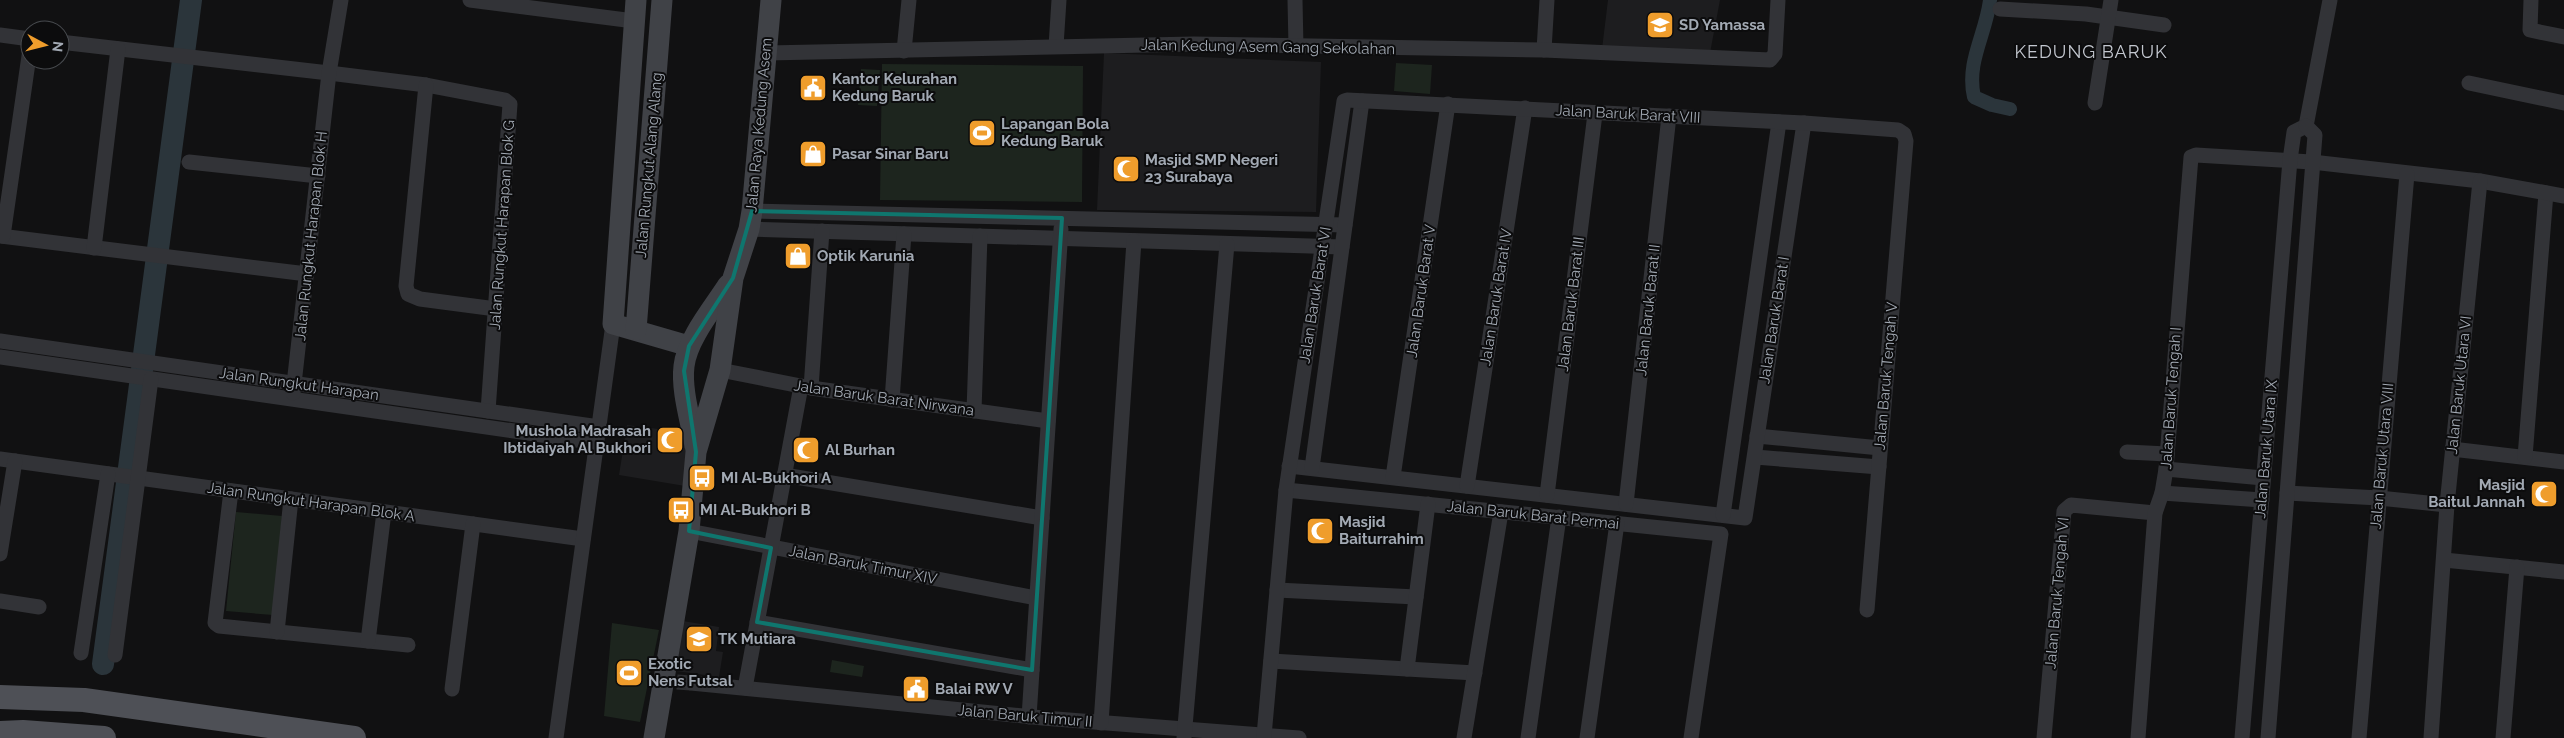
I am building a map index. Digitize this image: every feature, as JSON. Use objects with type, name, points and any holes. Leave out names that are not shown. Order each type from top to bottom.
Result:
[{"type":"main road","points":[[0,696],[84,700],[257,730],[354,738]]},
{"type":"main road","points":[[0,733],[32,733],[104,738]]},
{"type":"street","name":"Jalan Rungkut Harapan Blok H","points":[[292,400],[329,73],[341,0]]},
{"type":"street","points":[[470,0],[635,10]]},
{"type":"street","name":"Jalan Rungkut Alang Alang","points":[[636,330],[662,0]]},
{"type":"street","name":"Jalan Raya Kedung Asem","points":[[654,738],[677,682],[696,452],[720,370],[732,278],[750,220],[771,0]]},
{"type":"street","points":[[904,51],[909,0]]},
{"type":"street","points":[[1056,46],[1059,0]]},
{"type":"street","points":[[1295,0],[1296,48]]},
{"type":"street","points":[[1544,50],[1546,0]]},
{"type":"street","name":"Jalan Kedung Asem Gang Sekolahan","points":[[766,53],[1194,44],[1296,48],[1544,50],[1770,60],[1775,54],[1778,0]]},
{"type":"street","points":[[2095,103],[2111,0]]},
{"type":"street","points":[[2306,126],[2330,0]]},
{"type":"street","points":[[2531,0],[2530,30],[2564,37]]},
{"type":"street","points":[[2000,9],[2086,14],[2164,25]]},
{"type":"street","name":"Jalan Rungkut Alang Alang","points":[[613,324],[635,10]]},
{"type":"street","points":[[0,35],[20,37]]},
{"type":"street","name":"Jalan Rungkut Harapan Blok G","points":[[70,43],[426,85],[505,100],[510,104],[488,411]]},
{"type":"street","points":[[94,248],[118,49]]},
{"type":"street","points":[[27,70],[1,236],[307,274]]},
{"type":"street","points":[[2469,83],[2564,103]]},
{"type":"street","points":[[426,85],[406,286],[408,294],[420,299],[496,309]]},
{"type":"street","name":"Jalan Baruk Barat VIII","points":[[1344,101],[1448,104],[1595,114],[1804,123],[1898,130],[1904,134],[1906,141]]},
{"type":"street","name":"Jalan Baruk Barat VI","points":[[1264,736],[1289,466],[1344,101]]},
{"type":"street","name":"Jalan Baruk Barat VI","points":[[1312,468],[1362,101]]},
{"type":"street","name":"Jalan Baruk Barat V","points":[[1394,477],[1448,104]]},
{"type":"street","name":"Jalan Baruk Barat IV","points":[[1467,486],[1525,108]]},
{"type":"street","name":"Jalan Baruk Barat III","points":[[1547,495],[1595,114]]},
{"type":"street","name":"Jalan Baruk Barat II","points":[[1626,504],[1669,116]]},
{"type":"street","name":"Jalan Baruk Barat I","points":[[1723,515],[1779,122]]},
{"type":"street","name":"Jalan Baruk Barat I","points":[[1745,518],[1804,123]]},
{"type":"street","name":"Jalan Baruk Utara IX","points":[[2242,738],[2290,160],[2294,132],[2306,126],[2315,135],[2268,738]]},
{"type":"street","name":"Jalan Baruk Tengah V","points":[[1867,610],[1906,141]]},
{"type":"street","name":"Jalan Baruk Tengah I","points":[[2138,738],[2155,513],[2162,493],[2167,461],[2191,157],[2196,155],[2290,160]]},
{"type":"street","points":[[2290,160],[2480,181],[2564,196]]},
{"type":"street","points":[[189,162],[318,176]]},
{"type":"street","name":"Jalan Baruk Utara VIII","points":[[2359,738],[2407,174]]},
{"type":"street","name":"Jalan Baruk Utara VI","points":[[2431,738],[2447,505],[2480,181]]},
{"type":"street","points":[[2525,457],[2546,193]]},
{"type":"street","points":[[750,220],[1062,218],[1345,226]]},
{"type":"street","points":[[1029,717],[1062,218]]},
{"type":"street","points":[[750,220],[822,231],[1342,248]]},
{"type":"street","points":[[745,688],[784,475],[806,387],[822,231]]},
{"type":"street","points":[[892,400],[904,234]]},
{"type":"street","points":[[974,411],[980,236]]},
{"type":"street","points":[[1101,723],[1134,241]]},
{"type":"street","points":[[1184,734],[1227,244]]},
{"type":"street","name":"Jalan Raya Kedung Asem","points":[[696,452],[684,379],[684,363],[689,346],[732,278]]},
{"type":"street","points":[[556,738],[613,324],[689,346]]},
{"type":"street","name":"Jalan Rungkut Harapan","points":[[0,341],[599,427]]},
{"type":"street","name":"Jalan Rungkut Harapan","points":[[0,358],[596,443]]},
{"type":"street","name":"Jalan Baruk Barat Nirwana","points":[[720,370],[806,387],[1048,421]]},
{"type":"street","points":[[116,655],[135,478],[143,378]]},
{"type":"street","points":[[1757,436],[1880,448]]},
{"type":"street","points":[[2452,449],[2564,462]]},
{"type":"street","points":[[2127,452],[2264,478]]},
{"type":"street","points":[[1755,456],[1879,467]]},
{"type":"street","points":[[0,554],[7,460]]},
{"type":"street","name":"Jalan Rungkut Harapan Blok A","points":[[7,460],[584,539]]},
{"type":"street","points":[[2265,461],[2289,463]]},
{"type":"street","name":"Jalan Baruk Barat Permai","points":[[1289,466],[1745,518]]},
{"type":"street","points":[[81,653],[113,475]]},
{"type":"street","points":[[784,475],[1042,518]]},
{"type":"street","name":"Jalan Baruk Barat Permai","points":[[1286,490],[1721,534],[1691,738]]},
{"type":"street","points":[[231,491],[215,623],[219,626],[408,646]]},
{"type":"street","points":[[2162,493],[2262,500]]},
{"type":"street","points":[[2287,493],[2379,498],[2447,505]]},
{"type":"street","points":[[277,632],[292,499]]},
{"type":"street","points":[[1407,669],[1428,504]]},
{"type":"street","name":"Jalan Baruk Tengah VI","points":[[2044,738],[2064,511],[2071,505],[2155,513]]},
{"type":"street","points":[[368,641],[384,512]]},
{"type":"street","points":[[1464,738],[1501,512]]},
{"type":"street","points":[[1528,738],[1559,518]]},
{"type":"street","points":[[2260,520],[2284,522]]},
{"type":"street","points":[[1587,738],[1616,523]]},
{"type":"street","points":[[452,689],[473,524]]},
{"type":"street","name":"Jalan Baruk Timur XIV","points":[[689,531],[1036,598]]},
{"type":"street","points":[[2444,560],[2564,572]]},
{"type":"street","points":[[2503,738],[2517,567]]},
{"type":"street","points":[[1277,590],[1416,597]]},
{"type":"street","points":[[0,601],[38,607]]},
{"type":"street","points":[[757,622],[1032,670]]},
{"type":"street","points":[[1271,661],[1475,674]]},
{"type":"street","name":"Jalan Baruk Timur II","points":[[677,682],[1101,723],[1184,734],[1299,738]]},
{"type":"highlighted area","points":[[752,211],[1062,218],[1032,670],[757,622],[771,548],[689,531],[696,452],[684,371],[689,346],[733,278]]},
{"type":"shaded area","name":"SD Yamassa","points":[[1608,0],[1720,0],[1710,53],[1602,49]]},
{"type":"shaded area","points":[[1104,53],[1321,62],[1316,212],[1097,210]]},
{"type":"shaded area","points":[[1396,63],[1432,65],[1430,94],[1394,91]]},
{"type":"shaded area","name":"Lapangan Bola Kedung Baruk","points":[[882,64],[1083,66],[1082,202],[880,200]]},
{"type":"shaded area","points":[[861,69],[880,70],[877,106],[858,105]]},
{"type":"shaded area","points":[[627,425],[682,432],[688,462],[685,486],[619,475]]},
{"type":"shaded area","points":[[236,512],[282,516],[273,615],[226,611]]},
{"type":"shaded area","name":"TK Mutiara","points":[[683,621],[719,627],[716,651],[723,652],[719,677],[676,671]]},
{"type":"shaded area","name":"Exotic Nens Futsal","points":[[612,623],[659,630],[640,722],[604,716]]},
{"type":"shaded area","points":[[832,660],[864,666],[862,677],[830,672]]},
{"type":"waterway","points":[[103,664],[191,0]]},
{"type":"waterway","points":[[1990,0],[1974,60],[1972,84],[1974,97],[1992,105],[2010,109]]},
{"type":"tunnel","points":[[677,682],[691,683]]},
{"type":"place","name":"SD Yamassa","points":[[1660,25]]},
{"type":"place","name":"Kantor Kelurahan Kedung Baruk","points":[[813,88]]},
{"type":"place","name":"Lapangan Bola Kedung Baruk","points":[[982,133]]},
{"type":"place","name":"Pasar Sinar Baru","points":[[813,154]]},
{"type":"place","name":"Masjid SMP Negeri 23 Surabaya","points":[[1126,169]]},
{"type":"place","name":"Optik Karunia","points":[[798,256]]},
{"type":"place","name":"Mushola Madrasah Ibtidaiyah Al Bukhori","points":[[670,440]]},
{"type":"place","name":"Al Burhan","points":[[806,450]]},
{"type":"place","name":"MI Al-Bukhori A","points":[[702,478]]},
{"type":"place","name":"Masjid Baitul Jannah","points":[[2544,494]]},
{"type":"place","name":"MI Al-Bukhori B","points":[[681,510]]},
{"type":"place","name":"Masjid Baiturrahim","points":[[1320,531]]},
{"type":"place","name":"TK Mutiara","points":[[699,639]]},
{"type":"place","name":"Exotic Nens Futsal","points":[[629,673]]},
{"type":"place","name":"Balai RW V","points":[[916,689]]},
{"type":"district","name":"KEDUNG BARUK","points":[[2091,51]]}]
